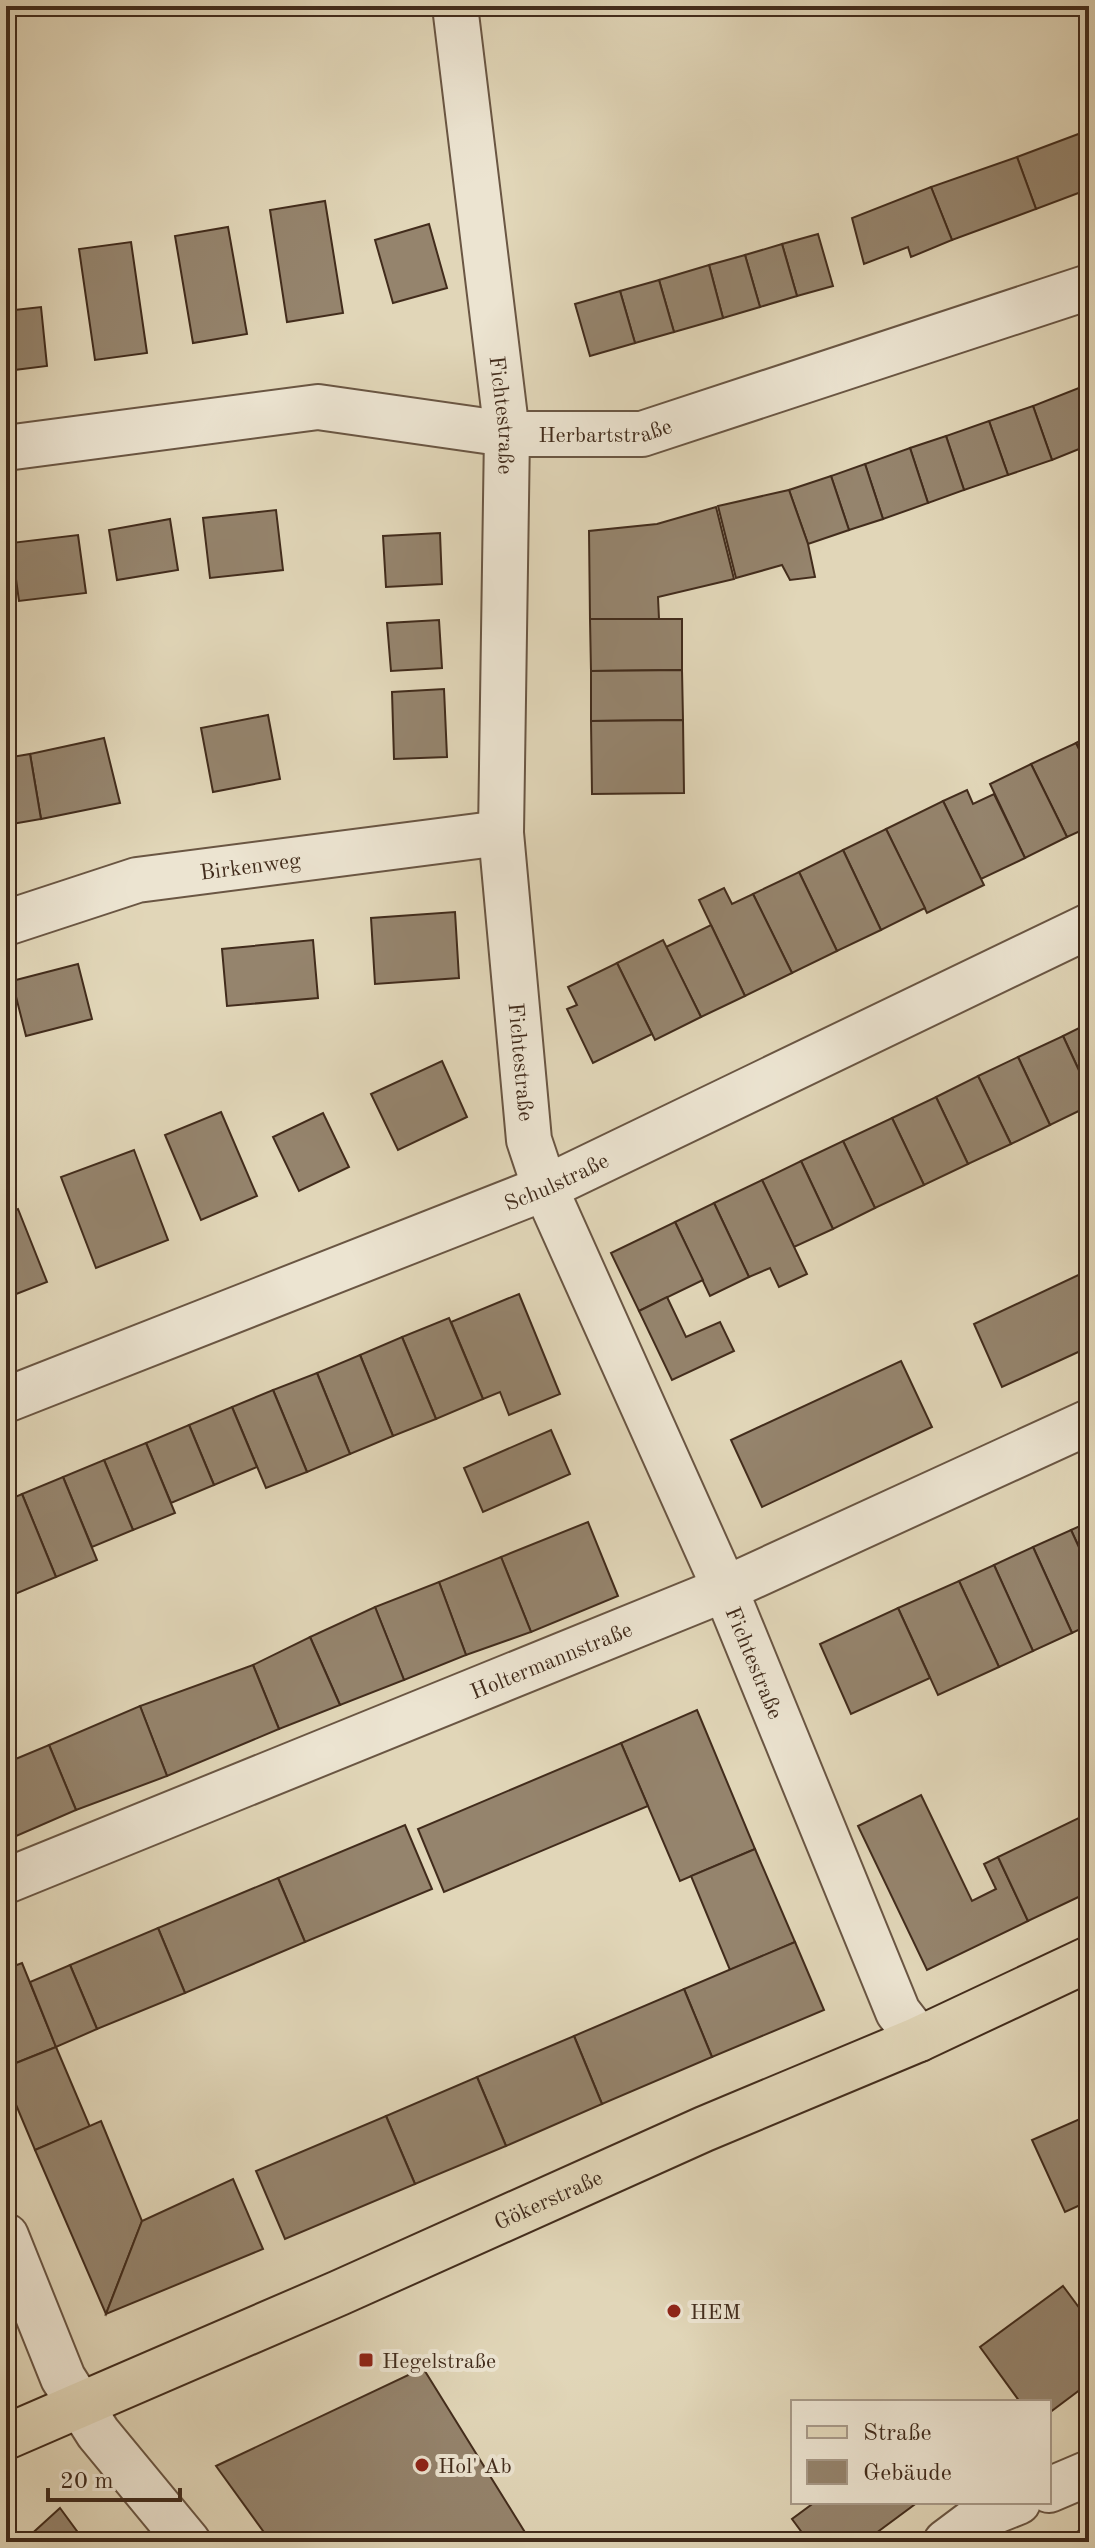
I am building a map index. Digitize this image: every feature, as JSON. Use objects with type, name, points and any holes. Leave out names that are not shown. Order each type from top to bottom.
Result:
[{"type":"main road","name":"Gökerstraße","points":[[6,2437],[339,2293],[704,2129],[919,2039],[1089,1959]]},
{"type":"street","name":"Fichtestraße","points":[[455,6],[507,434],[501,833],[529,1140],[545,1188],[725,1589],[898,2012],[919,2039]]},
{"type":"street","name":"Herbartstraße","points":[[6,448],[318,407],[507,434],[642,434],[1089,287]]},
{"type":"street","name":"Birkenweg","points":[[6,923],[137,880],[501,833]]},
{"type":"street","name":"Schulstraße","points":[[6,1400],[545,1188],[1089,926]]},
{"type":"street","name":"Holtermannstraße","points":[[6,1881],[725,1589],[1089,1422]]},
{"type":"street","points":[[6,2236],[63,2378],[112,2450],[188,2542]]},
{"type":"street","points":[[1051,2489],[1089,2473]]},
{"type":"street","points":[[946,2542],[978,2518],[1013,2504]]},
{"type":"building","points":[[1089,130],[1089,189],[1036,209],[1017,157]]},
{"type":"building","points":[[1017,157],[1036,209],[952,240],[931,187]]},
{"type":"building","points":[[931,187],[952,240],[911,257],[908,247],[864,264],[852,218]]},
{"type":"building","points":[[325,201],[343,313],[287,322],[270,210]]},
{"type":"building","points":[[429,224],[447,288],[393,303],[375,240]]},
{"type":"building","points":[[228,227],[247,334],[193,343],[175,236]]},
{"type":"building","points":[[818,234],[833,286],[797,296],[782,244]]},
{"type":"building","points":[[131,242],[147,353],[95,360],[79,249]]},
{"type":"building","points":[[782,244],[797,296],[760,307],[745,255]]},
{"type":"building","points":[[745,255],[760,307],[723,318],[709,265]]},
{"type":"building","points":[[709,265],[723,318],[674,332],[659,280]]},
{"type":"building","points":[[659,280],[674,332],[635,343],[620,291]]},
{"type":"building","points":[[620,291],[635,343],[590,356],[575,304]]},
{"type":"building","points":[[41,307],[47,366],[6,371],[6,311]]},
{"type":"building","points":[[1089,384],[1089,445],[1052,460],[1033,406]]},
{"type":"building","points":[[1033,406],[1052,460],[1008,475],[989,421]]},
{"type":"building","points":[[989,421],[1008,475],[964,490],[946,436]]},
{"type":"building","points":[[946,436],[964,490],[928,503],[910,448]]},
{"type":"building","points":[[910,448],[928,503],[883,519],[865,464]]},
{"type":"building","points":[[865,464],[883,519],[849,530],[831,476]]},
{"type":"building","points":[[831,476],[849,530],[808,544],[789,490]]},
{"type":"building","points":[[789,490],[808,544],[815,577],[790,580],[782,565],[736,578],[718,506]]},
{"type":"building","points":[[716,507],[734,579],[658,597],[659,619],[590,619],[589,531],[657,524]]},
{"type":"building","points":[[276,510],[283,570],[210,578],[203,518]]},
{"type":"building","points":[[170,519],[178,570],[117,580],[109,530]]},
{"type":"building","points":[[440,533],[442,584],[386,587],[383,536]]},
{"type":"building","points":[[78,535],[86,593],[19,601],[11,543]]},
{"type":"building","points":[[590,619],[682,619],[682,670],[591,671]]},
{"type":"building","points":[[439,620],[442,668],[391,671],[387,623]]},
{"type":"building","points":[[682,670],[683,720],[591,721],[591,671]]},
{"type":"building","points":[[444,689],[447,757],[394,759],[392,692]]},
{"type":"building","points":[[268,715],[280,779],[213,792],[201,728]]},
{"type":"building","points":[[683,720],[684,793],[592,794],[591,721]]},
{"type":"building","points":[[1089,736],[1089,770],[1076,743]]},
{"type":"building","points":[[104,738],[120,803],[41,819],[30,754]]},
{"type":"building","points":[[1076,743],[1089,770],[1089,827],[1067,837],[1031,764]]},
{"type":"building","points":[[30,754],[41,819],[6,825],[6,758]]},
{"type":"building","points":[[1031,764],[1067,837],[1025,858],[990,784]]},
{"type":"building","points":[[967,790],[973,804],[994,794],[1025,858],[981,879],[943,801]]},
{"type":"building","points":[[943,801],[984,885],[927,913],[886,829]]},
{"type":"building","points":[[886,829],[925,908],[881,930],[843,850]]},
{"type":"building","points":[[843,850],[881,930],[837,951],[799,872]]},
{"type":"building","points":[[799,872],[837,951],[792,973],[753,894]]},
{"type":"building","points":[[724,888],[732,904],[753,894],[792,973],[745,996],[699,900]]},
{"type":"building","points":[[455,912],[459,978],[375,984],[371,918]]},
{"type":"building","points":[[711,925],[745,996],[701,1017],[666,947]]},
{"type":"building","points":[[313,940],[318,998],[227,1006],[222,949]]},
{"type":"building","points":[[663,940],[701,1017],[655,1040],[617,963]]},
{"type":"building","points":[[617,963],[652,1034],[593,1063],[567,1009],[577,1005],[568,987]]},
{"type":"building","points":[[78,964],[92,1019],[26,1036],[12,981]]},
{"type":"building","points":[[1089,1023],[1089,1092],[1063,1036]]},
{"type":"building","points":[[1063,1036],[1089,1092],[1089,1106],[1050,1125],[1018,1057]]},
{"type":"building","points":[[1018,1057],[1050,1125],[1011,1144],[978,1076]]},
{"type":"building","points":[[442,1061],[467,1117],[398,1150],[371,1094]]},
{"type":"building","points":[[978,1076],[1011,1144],[968,1164],[936,1097]]},
{"type":"building","points":[[936,1097],[968,1164],[924,1185],[892,1118]]},
{"type":"building","points":[[221,1112],[257,1196],[201,1220],[165,1135]]},
{"type":"building","points":[[323,1113],[349,1167],[299,1191],[273,1137]]},
{"type":"building","points":[[892,1118],[924,1185],[875,1208],[843,1141]]},
{"type":"building","points":[[843,1141],[875,1208],[833,1229],[801,1161]]},
{"type":"building","points":[[134,1150],[168,1240],[96,1268],[61,1177]]},
{"type":"building","points":[[801,1161],[833,1229],[794,1247],[762,1180]]},
{"type":"building","points":[[762,1180],[807,1274],[779,1287],[770,1268],[749,1277],[714,1203]]},
{"type":"building","points":[[714,1203],[749,1277],[710,1296],[675,1222]]},
{"type":"building","points":[[18,1209],[47,1282],[6,1298],[6,1214]]},
{"type":"building","points":[[675,1222],[703,1280],[639,1311],[611,1253]]},
{"type":"building","points":[[1089,1270],[1089,1347],[1002,1387],[974,1324]]},
{"type":"building","points":[[519,1294],[560,1394],[509,1415],[500,1392],[483,1399],[451,1322]]},
{"type":"building","points":[[667,1297],[686,1337],[720,1322],[734,1351],[672,1380],[639,1311]]},
{"type":"building","points":[[449,1318],[483,1399],[436,1419],[402,1337]]},
{"type":"building","points":[[402,1337],[436,1419],[393,1436],[360,1355]]},
{"type":"building","points":[[360,1355],[393,1436],[350,1454],[317,1373]]},
{"type":"building","points":[[901,1361],[932,1427],[762,1507],[731,1440]]},
{"type":"building","points":[[317,1373],[350,1454],[307,1472],[273,1390]]},
{"type":"building","points":[[273,1390],[307,1472],[266,1488],[232,1407]]},
{"type":"building","points":[[232,1407],[257,1467],[214,1485],[189,1425]]},
{"type":"building","points":[[189,1425],[214,1485],[171,1503],[146,1443]]},
{"type":"building","points":[[551,1430],[570,1474],[483,1512],[464,1468]]},
{"type":"building","points":[[146,1443],[175,1513],[133,1530],[104,1460]]},
{"type":"building","points":[[104,1460],[133,1530],[92,1547],[63,1477]]},
{"type":"building","points":[[63,1477],[97,1560],[56,1577],[22,1494]]},
{"type":"building","points":[[22,1494],[56,1577],[15,1594],[6,1575],[6,1501]]},
{"type":"building","points":[[588,1522],[618,1596],[531,1632],[501,1557]]},
{"type":"building","points":[[1089,1522],[1089,1569],[1071,1530]]},
{"type":"building","points":[[1071,1530],[1089,1569],[1089,1625],[1072,1633],[1033,1547]]},
{"type":"building","points":[[1033,1547],[1072,1633],[1033,1651],[994,1565]]},
{"type":"building","points":[[501,1557],[531,1632],[466,1655],[439,1582]]},
{"type":"building","points":[[994,1565],[1033,1651],[999,1667],[959,1581]]},
{"type":"building","points":[[959,1581],[999,1667],[938,1695],[898,1608]]},
{"type":"building","points":[[439,1582],[466,1655],[404,1680],[375,1607]]},
{"type":"building","points":[[375,1607],[404,1680],[340,1705],[310,1637]]},
{"type":"building","points":[[898,1608],[930,1678],[851,1714],[820,1644]]},
{"type":"building","points":[[310,1637],[340,1705],[279,1729],[253,1665]]},
{"type":"building","points":[[253,1665],[279,1729],[167,1776],[140,1706]]},
{"type":"building","points":[[140,1706],[167,1776],[76,1810],[49,1745]]},
{"type":"building","points":[[697,1710],[755,1849],[680,1881],[621,1743]]},
{"type":"building","points":[[621,1743],[648,1806],[444,1892],[418,1829]]},
{"type":"building","points":[[49,1745],[76,1810],[7,1840],[6,1763]]},
{"type":"building","points":[[921,1795],[972,1901],[996,1889],[984,1864],[998,1857],[1028,1921],[927,1970],[858,1826]]},
{"type":"building","points":[[1089,1813],[1089,1892],[1028,1921],[998,1857]]},
{"type":"building","points":[[405,1825],[432,1889],[305,1942],[278,1878]]},
{"type":"building","points":[[755,1849],[795,1942],[730,1970],[691,1876]]},
{"type":"building","points":[[278,1878],[305,1942],[185,1993],[158,1928]]},
{"type":"building","points":[[158,1928],[185,1993],[97,2029],[70,1965]]},
{"type":"building","points":[[795,1942],[824,2010],[712,2057],[684,1989]]},
{"type":"building","points":[[22,1963],[56,2047],[6,2067],[6,1969]]},
{"type":"building","points":[[70,1965],[97,2029],[56,2047],[30,1982]]},
{"type":"building","points":[[684,1989],[712,2057],[602,2104],[574,2036]]},
{"type":"building","points":[[574,2036],[602,2104],[506,2146],[477,2077]]},
{"type":"building","points":[[56,2047],[90,2127],[35,2150],[6,2081],[6,2067]]},
{"type":"building","points":[[477,2077],[506,2146],[415,2184],[386,2116]]},
{"type":"building","points":[[1089,2115],[1089,2201],[1065,2212],[1032,2140]]},
{"type":"building","points":[[386,2116],[415,2184],[285,2239],[256,2171]]},
{"type":"building","points":[[101,2121],[142,2221],[106,2314],[35,2150]]},
{"type":"building","points":[[233,2179],[263,2249],[106,2314],[142,2221]]},
{"type":"building","points":[[1063,2286],[1089,2321],[1089,2383],[1051,2412],[1051,2400],[1019,2400],[980,2347]]},
{"type":"building","points":[[423,2368],[531,2542],[271,2542],[216,2466]]},
{"type":"building","points":[[812,2504],[915,2504],[864,2542],[809,2542],[792,2519]]},
{"type":"building","points":[[60,2508],[85,2542],[23,2542],[26,2539]]},
{"type":"building","points":[[1089,2523],[1089,2542],[1064,2542]]},
{"type":"place","name":"HEM","points":[[674,2311]]},
{"type":"place","name":"Hegelstraße","points":[[366,2360]]},
{"type":"place","name":"Hol' Ab","points":[[422,2465]]}]
